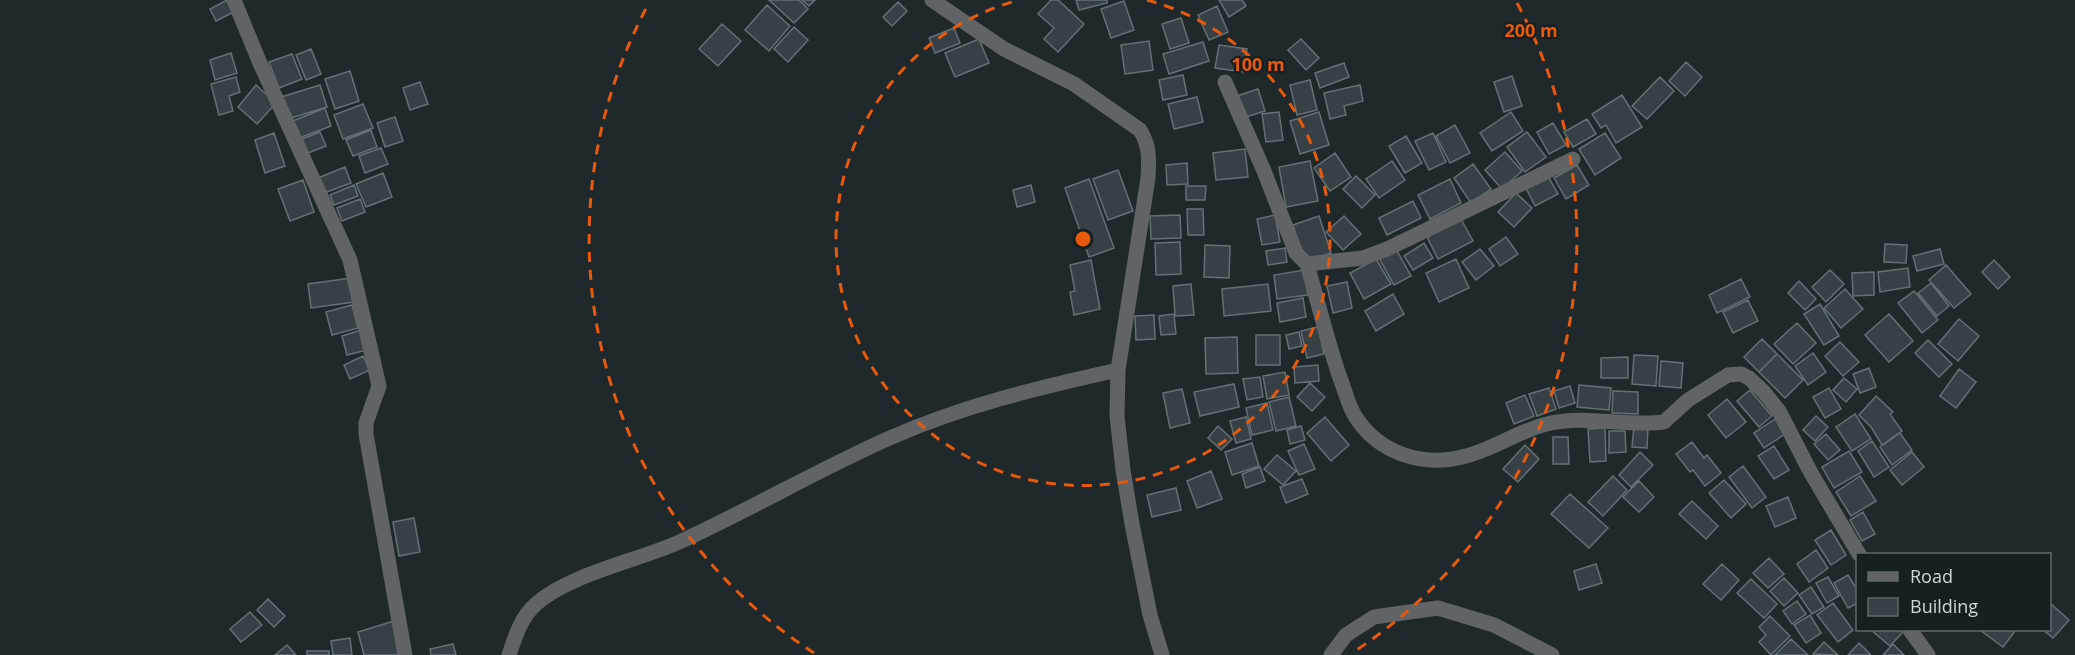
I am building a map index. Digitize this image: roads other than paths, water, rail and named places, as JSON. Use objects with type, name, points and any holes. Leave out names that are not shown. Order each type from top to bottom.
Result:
[{"type":"street","points":[[234,0],[264,72],[350,260],[379,386],[366,423],[366,434],[405,655]]},
{"type":"street","points":[[932,0],[1004,49],[1074,84],[1140,130],[1145,138],[1149,155],[1148,178],[1118,370],[1117,416],[1123,470],[1150,615],[1162,655]]},
{"type":"street","points":[[1225,82],[1264,171],[1296,253],[1307,264],[1332,354],[1355,415],[1383,446],[1426,461],[1438,460],[1466,457],[1549,423],[1569,420],[1664,422],[1688,400],[1711,384],[1728,375],[1742,374],[1763,391],[1779,411],[1857,553]]},
{"type":"street","points":[[1307,264],[1363,258],[1387,249],[1573,159]]},
{"type":"street","points":[[508,655],[517,632],[534,605],[566,585],[676,543],[892,437],[965,408],[1041,387],[1118,370]]},
{"type":"street","points":[[1331,655],[1346,635],[1374,616],[1438,608],[1494,625],[1552,655]]},
{"type":"street","points":[[1911,631],[1928,655]]}]
